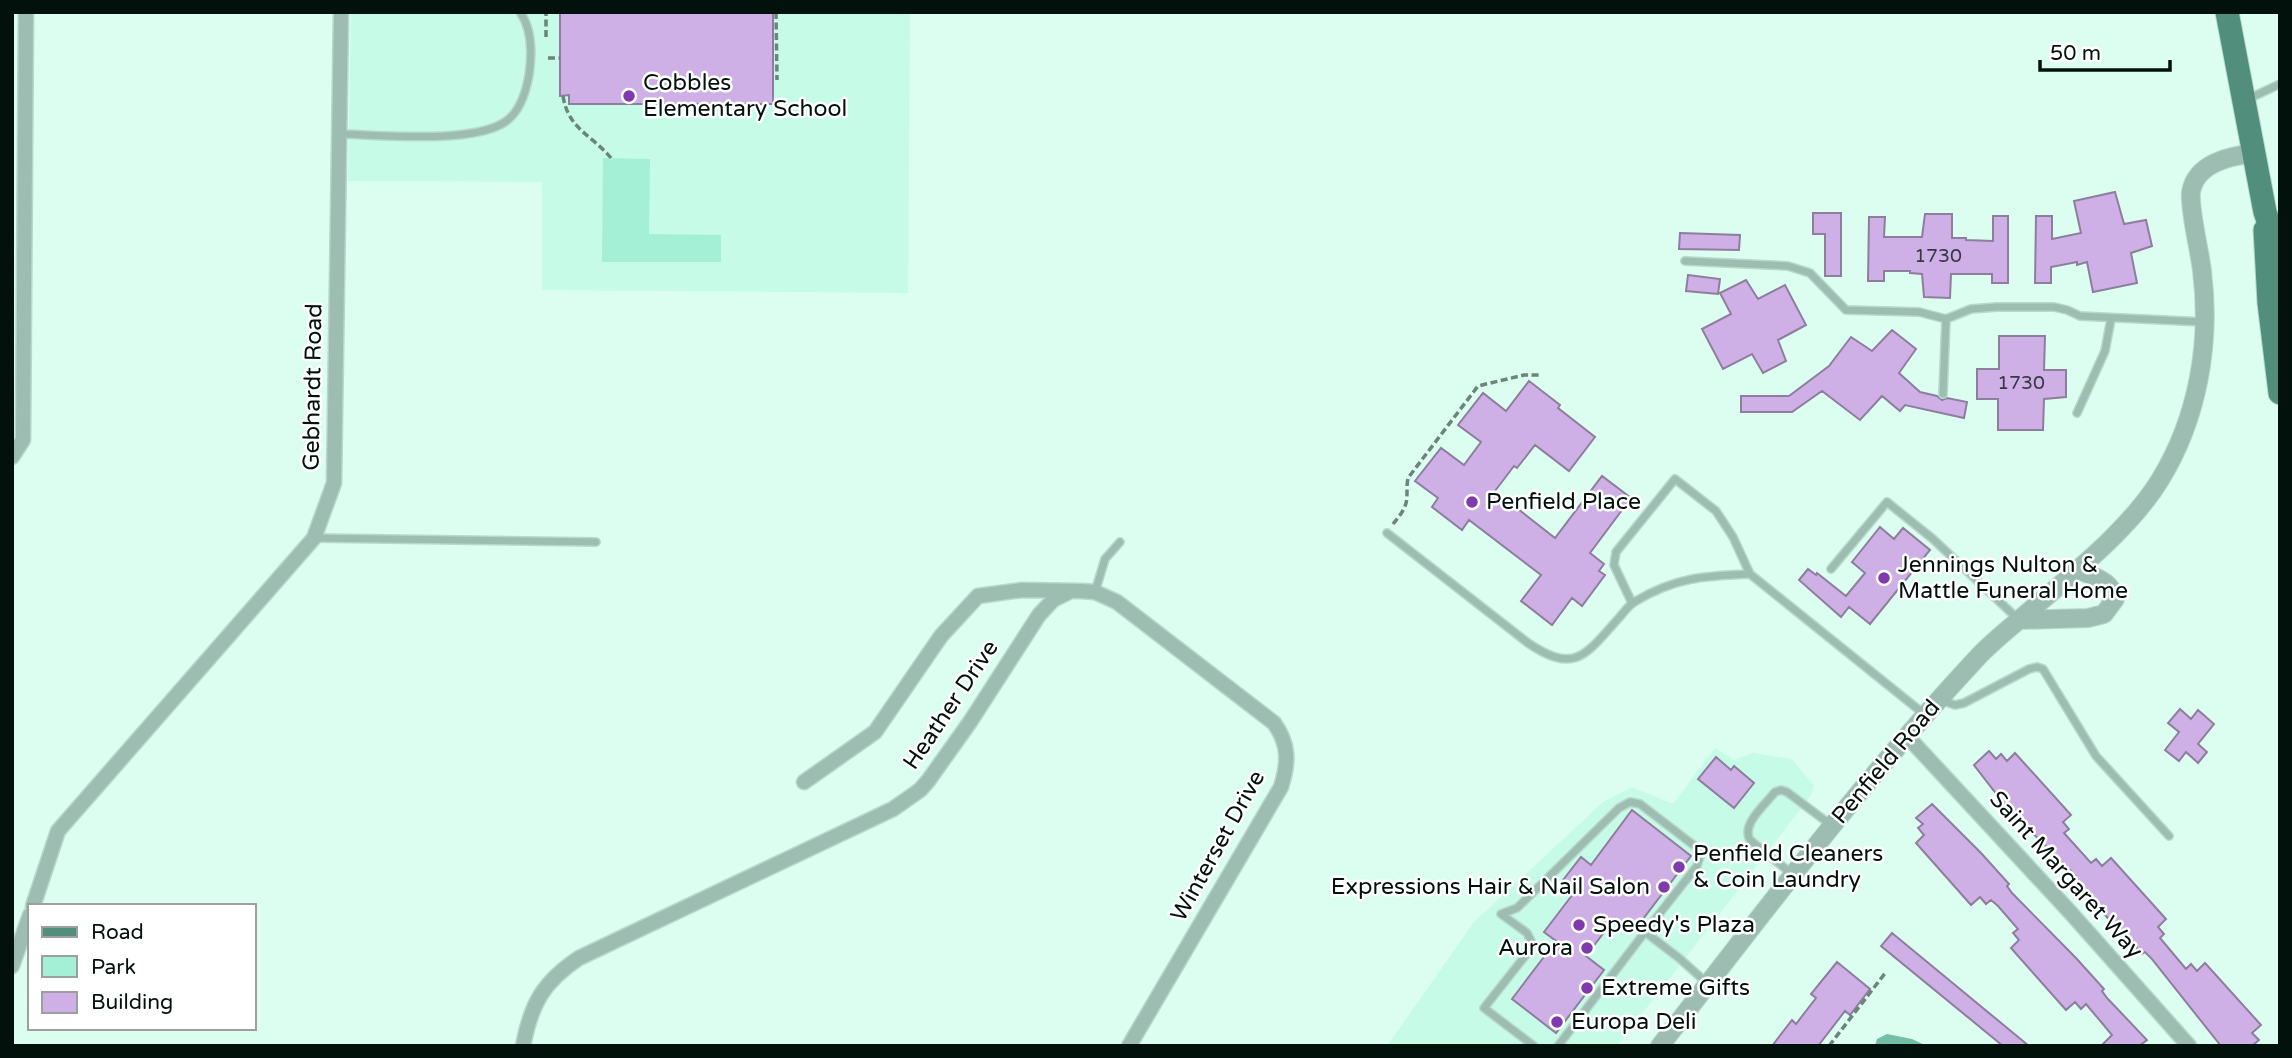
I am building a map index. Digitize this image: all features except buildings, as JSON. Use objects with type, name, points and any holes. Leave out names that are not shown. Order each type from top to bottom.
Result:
[{"type":"main road","points":[[2227,12],[2254,153],[2272,211],[2280,255]]},
{"type":"main road","points":[[2272,211],[2266,270],[2280,393]]},
{"type":"street","points":[[12,457],[23,440],[26,12]]},
{"type":"street","name":"Gebhardt Road","points":[[34,904],[58,831],[314,538],[334,483],[341,12]]},
{"type":"street","name":"Penfield Road","points":[[1668,1043],[1707,983],[1832,825],[1938,699],[1983,650],[2077,569],[2137,512],[2160,480],[2181,441],[2200,370],[2205,322],[2204,289],[2191,191],[2212,163],[2227,157],[2254,153]]},
{"type":"street","points":[[2019,620],[2088,618],[2104,614],[2115,600],[2109,584],[2077,569]]},
{"type":"street","name":"Heather Drive","points":[[804,782],[874,732],[941,636],[978,596],[1022,590],[1088,591]]},
{"type":"street","name":"Heather Drive","points":[[523,1046],[528,1020],[542,990],[563,968],[893,809],[920,790],[971,722],[1039,615],[1052,600],[1066,593],[1088,591]]},
{"type":"street","name":"Winterset Drive","points":[[1088,591],[1117,602],[1274,723],[1284,736],[1287,751],[1287,769],[1281,786],[1129,1046]]},
{"type":"street","name":"Saint Margaret Way","points":[[1907,736],[2043,882],[2189,1046]]},
{"type":"street","points":[[12,967],[28,921]]},
{"type":"lane","points":[[340,134],[461,135],[484,131],[506,121],[517,110],[529,73],[530,48],[526,20],[520,12]]},
{"type":"lane","points":[[2244,101],[2280,84]]},
{"type":"lane","points":[[1685,261],[1788,266],[1810,273],[1846,310],[1919,312],[1946,319],[1971,309],[2054,307],[2080,316],[2205,322]]},
{"type":"lane","points":[[1943,394],[1946,319]]},
{"type":"lane","points":[[2077,413],[2105,351],[2111,319]]},
{"type":"lane","points":[[1632,603],[1614,565],[1616,552],[1675,479],[1716,511],[1733,537],[1751,574],[1925,714]]},
{"type":"lane","points":[[1831,569],[1886,502],[1933,539],[2019,620]]},
{"type":"lane","points":[[1387,533],[1547,655],[1569,660],[1589,651],[1632,603],[1664,587],[1702,576],[1751,574]]},
{"type":"lane","points":[[314,538],[596,541]]},
{"type":"lane","points":[[1088,591],[1105,559],[1120,542]]},
{"type":"lane","points":[[1938,699],[1955,705],[1964,703],[2029,669],[2037,667],[2043,670],[2096,756],[2169,836]]},
{"type":"lane","points":[[1792,875],[1746,834],[1747,827],[1774,792],[1787,792],[1832,825]]},
{"type":"lane","points":[[1534,1046],[1484,1008],[1529,951],[1532,943],[1527,933],[1501,914],[1517,908],[1619,808],[1630,802],[1640,804],[1696,847],[1700,856],[1697,866],[1558,1046]]},
{"type":"lane","points":[[1645,932],[1707,983]]},
{"type":"path","points":[[546,12],[546,37]]},
{"type":"path","points":[[776,12],[777,80]]},
{"type":"path","points":[[548,58],[560,58]]},
{"type":"path","points":[[564,96],[565,111],[576,127],[599,143],[611,158]]},
{"type":"path","points":[[1387,533],[1405,508],[1408,478],[1478,386],[1539,374]]},
{"type":"path","points":[[1829,1046],[1886,972]]},
{"type":"shaded area","name":"Cobbles Elementary School","points":[[351,12],[910,12],[908,293],[542,290],[542,182],[348,181]]},
{"type":"shaded area","points":[[1715,748],[1734,760],[1753,753],[1792,759],[1814,786],[1810,797],[1617,1046],[1387,1046],[1474,922],[1603,802],[1632,787],[1673,804]]},
{"type":"shaded area","points":[[1887,1034],[1912,1039],[1927,1046],[1875,1046],[1877,1039]]},
{"type":"green space","points":[[603,158],[650,159],[649,234],[721,235],[721,262],[602,262]]},
{"type":"place","name":"Cobbles Elementary School","points":[[629,96]]},
{"type":"place","name":"Penfield Place","points":[[1472,502]]},
{"type":"place","name":"Jennings Nulton & Mattle Funeral Home","points":[[1884,578]]},
{"type":"place","name":"Penfield Cleaners & Coin Laundry","points":[[1679,867]]},
{"type":"place","name":"Expressions Hair & Nail Salon","points":[[1664,887]]},
{"type":"place","name":"Speedy's Plaza","points":[[1579,925]]},
{"type":"place","name":"Aurora","points":[[1587,948]]},
{"type":"place","name":"Extreme Gifts","points":[[1587,988]]},
{"type":"place","name":"Europa Deli","points":[[1557,1022]]}]
